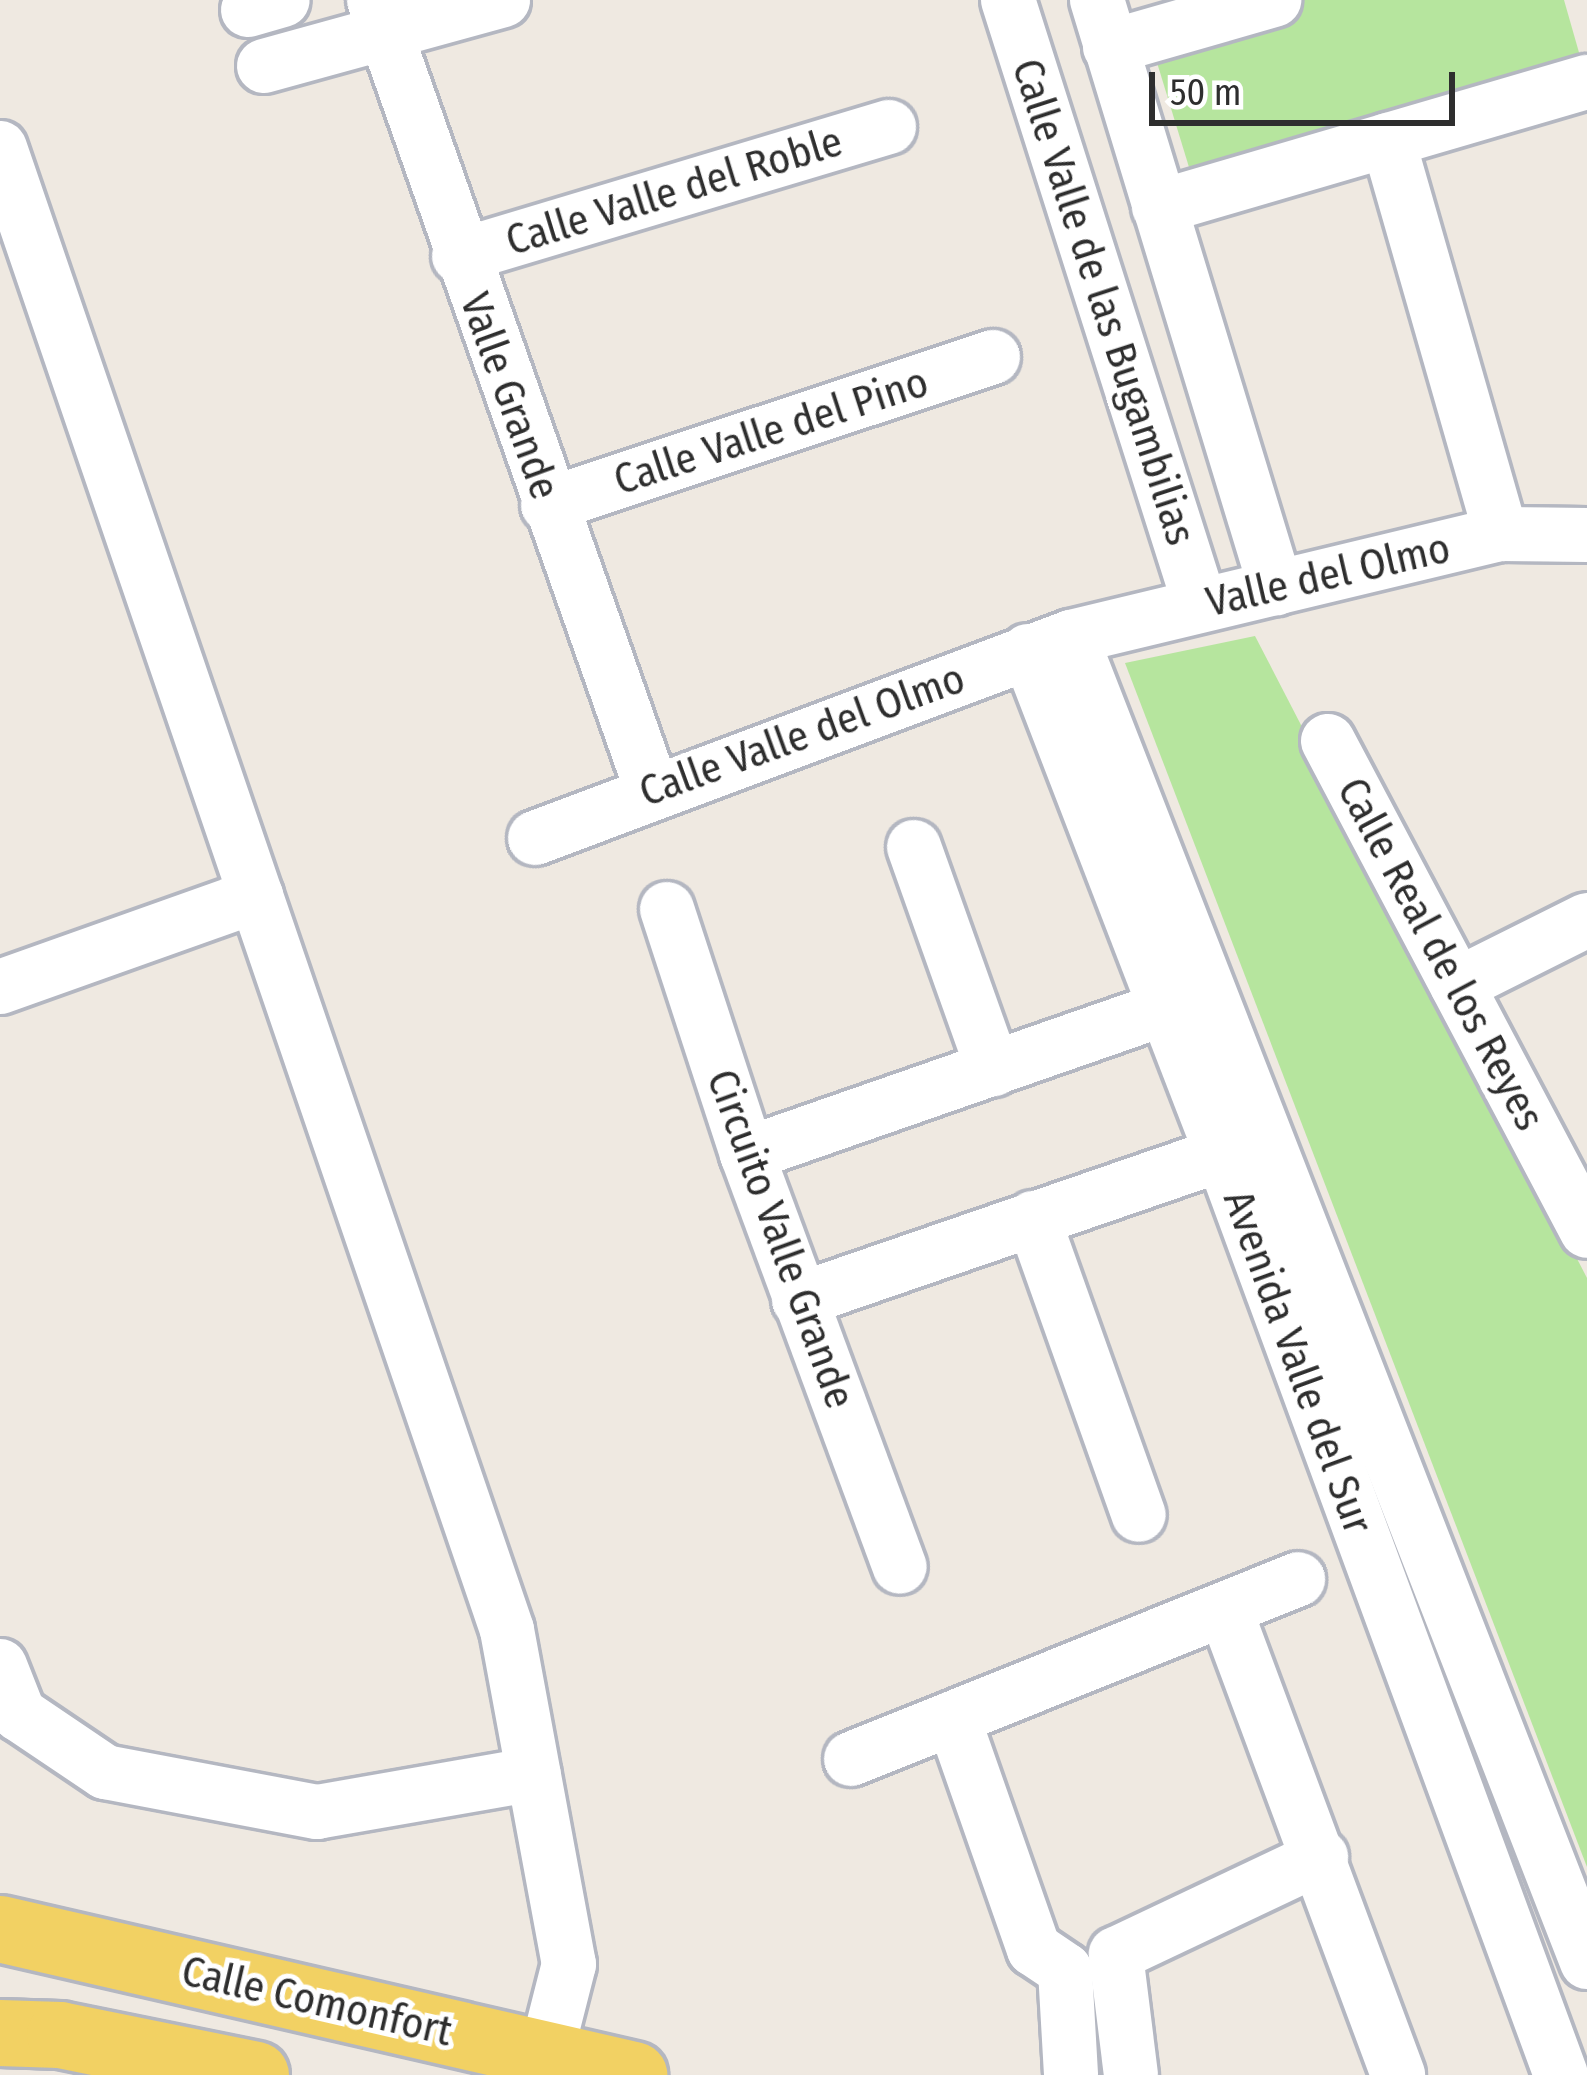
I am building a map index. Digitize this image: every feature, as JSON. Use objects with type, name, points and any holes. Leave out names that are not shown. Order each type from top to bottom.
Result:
[{"type":"main road","name":"Calle Comonfort","points":[[0,1929],[623,2074]]},
{"type":"main road","name":"Calle Comonfort","points":[[12,2047],[61,2035],[256,2075]]},
{"type":"street","points":[[264,66],[378,18],[503,0]]},
{"type":"street","name":"Calle Valle de las Bugambilias","points":[[1008,0],[1200,604]]},
{"type":"street","points":[[1104,24],[1274,0]]},
{"type":"street","name":"Valle Grande","points":[[378,18],[652,790]]},
{"type":"street","name":"Calle Valle de las Bugambilias","points":[[1104,24],[1276,588]]},
{"type":"street","points":[[1159,207],[1587,82]]},
{"type":"street","name":"Calle Valle del Roble","points":[[459,256],[890,127]]},
{"type":"street","points":[[1388,140],[1502,534]]},
{"type":"street","points":[[0,148],[507,1630],[569,1964],[546,2054]]},
{"type":"street","name":"Calle Valle del Pino","points":[[548,505],[993,356]]},
{"type":"street","name":"Valle del Olmo","points":[[1050,644],[1502,534],[1587,535]]},
{"type":"street","name":"Calle Valle del Olmo","points":[[535,838],[652,790],[1050,644]]},
{"type":"street","name":"Avenida Valle del Sur","points":[[1050,644],[1243,1146],[1410,1509],[1587,1962]]},
{"type":"street","name":"Calle Real de los Reyes","points":[[1328,741],[1587,1231]]},
{"type":"street","points":[[914,847],[993,1069]]},
{"type":"street","points":[[0,987],[256,896]]},
{"type":"street","name":"Circuito Valle Grande","points":[[668,909],[747,1154],[900,1567]]},
{"type":"street","points":[[1457,985],[1587,920]]},
{"type":"street","points":[[747,1154],[1187,1001]]},
{"type":"street","points":[[800,1300],[1243,1146]]},
{"type":"street","name":"Avenida Valle del Sur","points":[[1243,1146],[1360,1530],[1561,2075]]},
{"type":"street","points":[[1033,1218],[1139,1516]]},
{"type":"street","points":[[1360,1530],[1410,1509]]},
{"type":"street","points":[[851,1759],[1298,1580]]},
{"type":"street","points":[[1226,1612],[1321,1857],[1398,2075]]},
{"type":"street","points":[[2,1676],[19,1714],[105,1772],[317,1812],[534,1774]]},
{"type":"street","points":[[952,1718],[1034,1949],[1065,1970],[1084,2072]]},
{"type":"street","points":[[1131,2075],[1116,1954],[1321,1857]]},
{"type":"green space","points":[[1300,0],[1564,0],[1582,63],[1192,177],[1151,43]]},
{"type":"green space","points":[[1255,636],[1587,1278],[1587,1867],[1125,663]]}]
